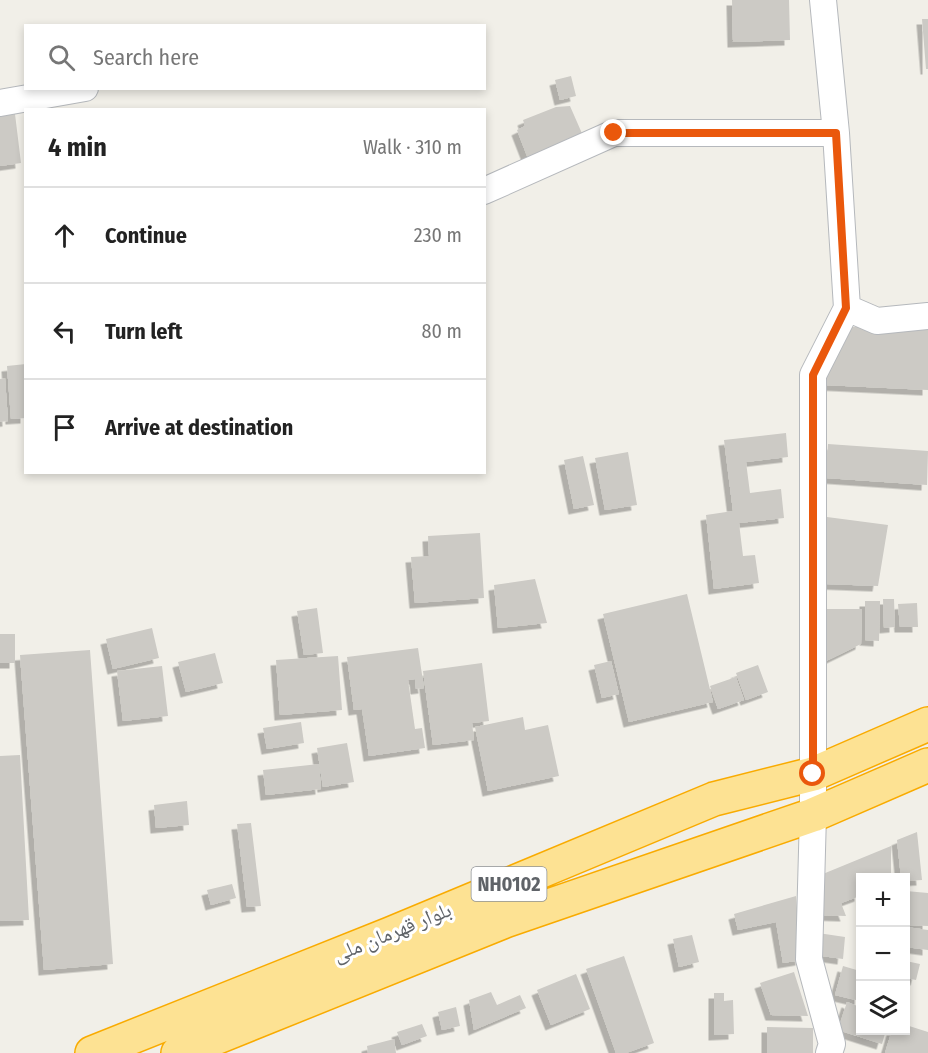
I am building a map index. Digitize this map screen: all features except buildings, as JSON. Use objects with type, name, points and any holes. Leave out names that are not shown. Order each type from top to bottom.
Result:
[{"type":"highway","name":"بلوار قهرمان ملی","points":[[92,1053],[390,934],[714,799],[813,774],[928,724]]},
{"type":"highway","name":"بلوار قهرمان ملی","points":[[198,1049],[504,921],[813,815],[928,765]]},
{"type":"street","points":[[823,0],[836,133],[846,308],[813,375],[813,815],[809,959],[832,1044],[829,1053]]},
{"type":"street","points":[[0,103],[74,90]]},
{"type":"street","points":[[486,190],[614,133],[836,133]]},
{"type":"street","points":[[846,308],[877,321],[928,316]]},
{"type":"route","points":[[614,133],[836,133],[846,308],[813,375],[813,774]]}]
